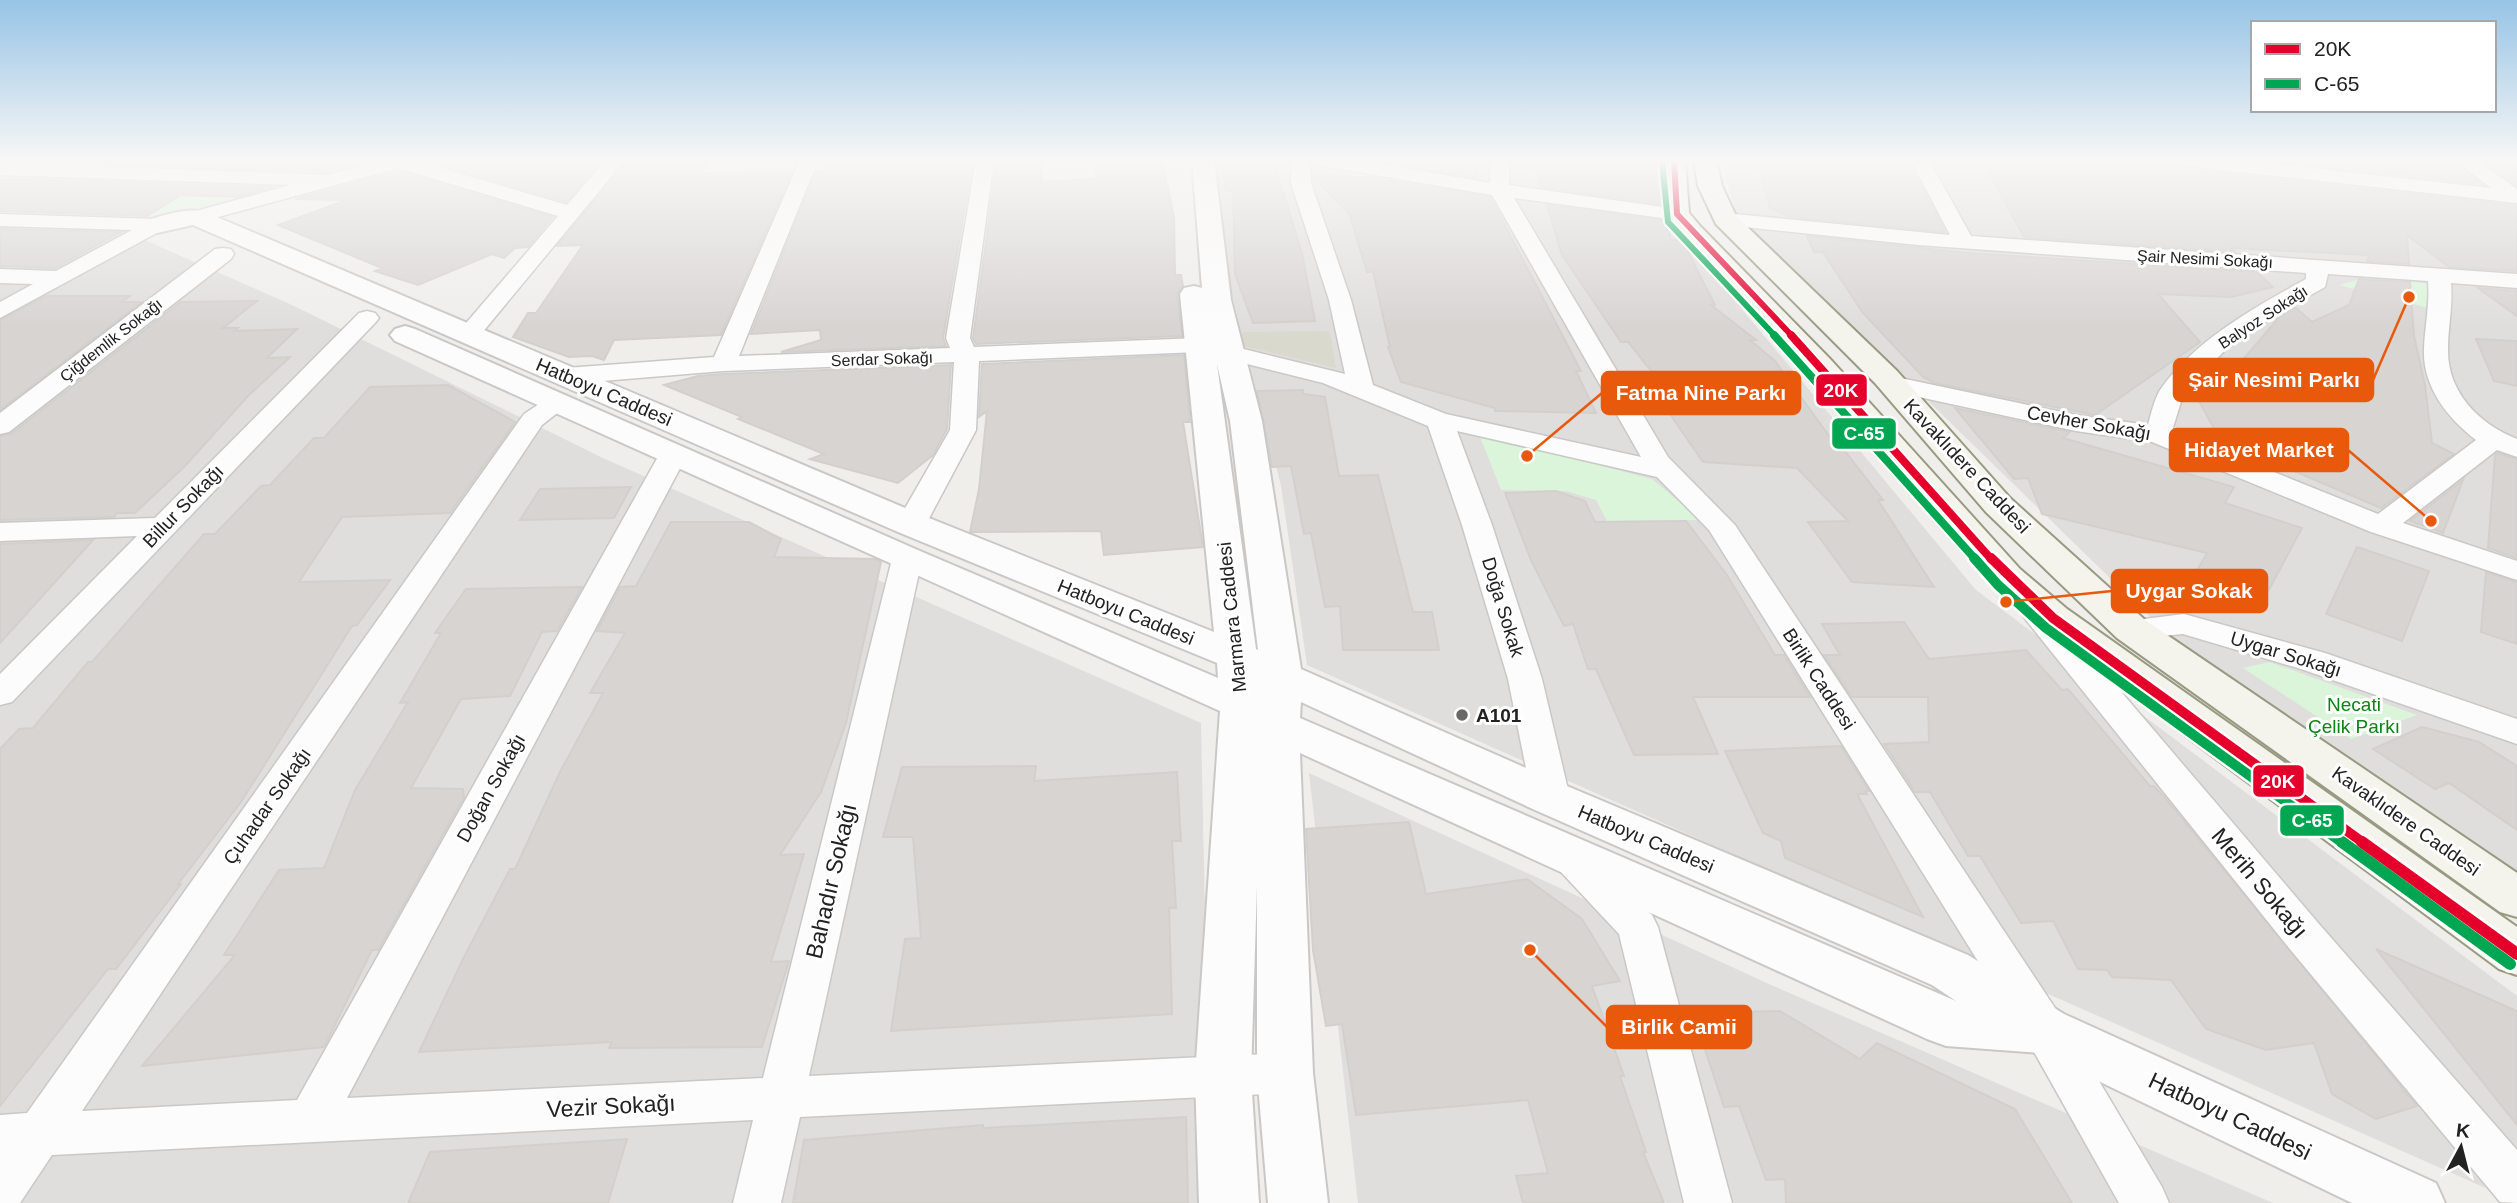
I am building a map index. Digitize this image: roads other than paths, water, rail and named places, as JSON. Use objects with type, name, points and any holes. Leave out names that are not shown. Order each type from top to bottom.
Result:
[{"type":"main road","points":[[1679,216],[1821,367],[2007,577],[2053,618],[2517,954]]},
{"type":"main road","points":[[1698,216],[1725,219]]},
{"type":"main road","name":"Kavaklıdere Caddesi","points":[[1724,216],[1891,384],[1998,505],[2131,628],[2517,898]]},
{"type":"main road","points":[[2007,577],[2067,569]]},
{"type":"main road","points":[[2091,645],[2131,628]]},
{"type":"street","points":[[0,220],[157,225],[199,216]]},
{"type":"street","points":[[469,334],[568,216]]},
{"type":"street","points":[[723,364],[785,216]]},
{"type":"street","name":"Bahadır Sokağı","points":[[757,1203],[909,542],[963,430],[967,357],[958,338],[976,216]]},
{"type":"street","name":"Marmara Caddesi","points":[[1190,216],[1213,349],[1260,691],[1223,1076],[1229,1203]]},
{"type":"street","name":"Marmara Caddesi","points":[[1209,216],[1217,300],[1213,349],[1246,421],[1260,691],[1285,1073],[1298,1203]]},
{"type":"street","points":[[1312,216],[1340,300],[1361,388]]},
{"type":"street","name":"Birlik Caddesi","points":[[1523,216],[1657,461],[1720,526],[2045,1030],[2144,1203]]},
{"type":"street","points":[[1950,216],[1964,242]]},
{"type":"street","name":"Hatboyu Caddesi","points":[[196,217],[235,247],[367,318],[673,455],[909,542]]},
{"type":"street","name":"Şair Nesimi Sokağı","points":[[1725,219],[1964,242],[2517,281]]},
{"type":"street","points":[[0,311],[157,225]]},
{"type":"street","name":"Hatboyu Caddesi","points":[[157,225],[235,247],[469,334],[547,398],[909,542],[1260,691],[1551,798],[1950,970],[2045,1030],[2415,1203]]},
{"type":"street","name":"Çiğdemlik Sokağı","points":[[0,426],[235,247]]},
{"type":"street","name":"Balyoz Sokağı","points":[[2158,435],[2171,393],[2217,344],[2269,309],[2317,282],[2317,266]]},
{"type":"street","points":[[2381,526],[2505,444],[2464,420],[2446,390],[2436,357],[2441,302],[2439,275]]},
{"type":"street","points":[[0,276],[60,278]]},
{"type":"street","name":"Billur Sokağı","points":[[0,694],[367,318]]},
{"type":"street","name":"Serdar Sokağı","points":[[547,398],[723,364],[1213,349],[1299,369],[1361,388],[1440,421],[1473,426],[1667,471]]},
{"type":"street","name":"Cevher Sokağı","points":[[1891,384],[2077,423],[2158,435],[2381,526],[2517,571]]},
{"type":"street","name":"Çuhadar Sokağı","points":[[0,1191],[20,1135],[547,398]]},
{"type":"street","name":"Doğa Sokak","points":[[1440,421],[1477,525],[1525,679],[1551,798]]},
{"type":"street","name":"Doğan Sokağı","points":[[310,1121],[673,455]]},
{"type":"street","points":[[0,532],[164,526]]},
{"type":"street","name":"Merih Sokağı","points":[[2007,577],[2304,936],[2517,1186]]},
{"type":"street","name":"Uygar Sokağı","points":[[2131,628],[2184,624],[2314,661],[2517,732]]},
{"type":"street","name":"Hatboyu Caddesi","points":[[1260,691],[1569,855],[1946,1023],[2045,1030]]},
{"type":"street","points":[[1551,798],[1569,855],[1638,927],[1708,1203]]},
{"type":"street","points":[[1223,1076],[1285,1073]]},
{"type":"street","name":"Vezir Sokağı","points":[[20,1135],[1223,1076]]},
{"type":"place","name":"Şair Nesimi Parkı","points":[[2409,297]]},
{"type":"place","name":"Fatma Nine Parkı","points":[[1527,456]]},
{"type":"place","name":"Hidayet Market","points":[[2431,521]]},
{"type":"place","name":"Uygar Sokak","points":[[2006,602]]},
{"type":"place","name":"A101","points":[[1462,715]]},
{"type":"place","name":"Birlik Camii","points":[[1530,950]]},
{"type":"park label","name":"Necati Çelik Parkı","points":[[2354,715]]}]
